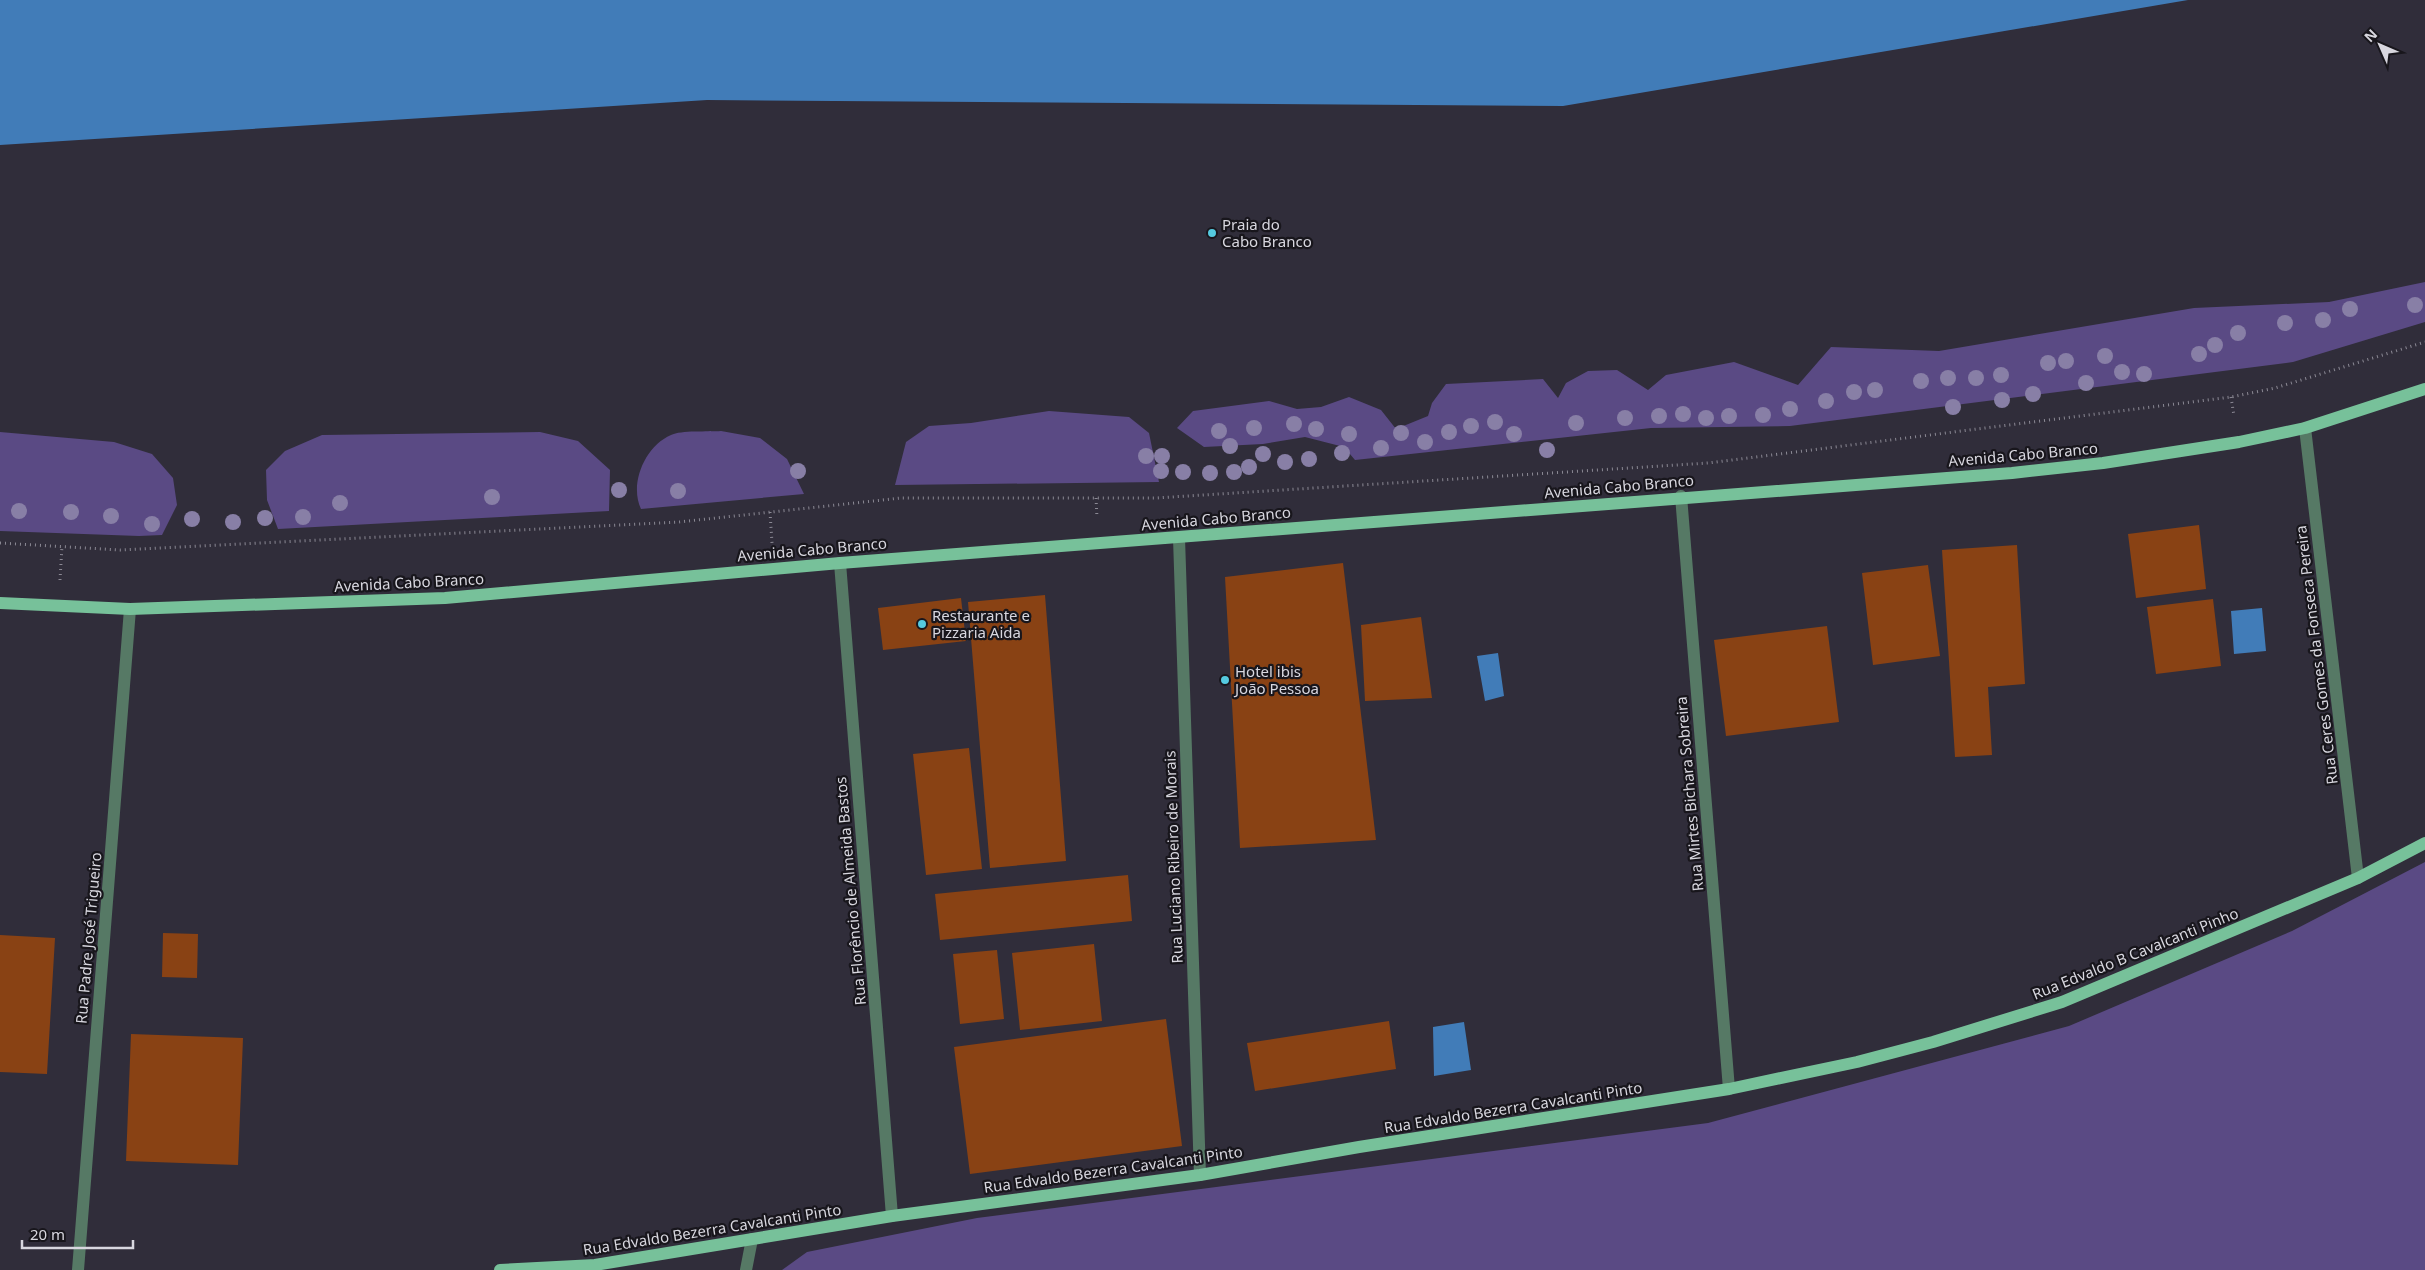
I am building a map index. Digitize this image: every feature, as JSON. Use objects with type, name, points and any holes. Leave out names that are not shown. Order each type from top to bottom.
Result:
[{"type":"main road","name":"Avenida Cabo Branco","points":[[0,602],[130,609],[445,598],[774,568],[1179,538],[1681,496],[2012,472],[2104,463],[2239,442],[2305,428],[2425,389]]},
{"type":"main road","name":"Rua Edvaldo B Cavalcanti Pinho","points":[[1729,1089],[1857,1062],[1923,1045],[2062,1002],[2358,878],[2425,843]]},
{"type":"main road","name":"Rua Edvaldo Bezerra Cavalcanti Pinto","points":[[500,1270],[596,1266],[892,1216],[1200,1175],[1359,1147],[1729,1089]]},
{"type":"street","name":"Rua Ceres Gomes da Fonseca Pereira","points":[[2305,428],[2358,878]]},
{"type":"street","name":"Rua Mirtes Bichara Sobreira","points":[[1681,496],[1729,1089]]},
{"type":"street","name":"Rua Luciano Ribeiro de Morais","points":[[1179,538],[1200,1175]]},
{"type":"street","name":"Rua Florêncio de Almeida Bastos","points":[[840,563],[892,1216]]},
{"type":"street","name":"Rua Padre José Trigueiro","points":[[78,1270],[130,609]]},
{"type":"street","points":[[746,1270],[752,1239]]},
{"type":"path","points":[[0,543],[120,550],[679,522],[901,498],[1156,498],[1708,463],[2230,397],[2275,388],[2425,342]]},
{"type":"path","points":[[770,512],[774,568]]},
{"type":"path","points":[[58,605],[62,546]]},
{"type":"shaded area","points":[[2425,282],[2425,322],[2293,362],[1790,426],[1651,428],[1355,460],[1344,447],[1305,437],[1263,444],[1204,447],[1177,428],[1193,411],[1269,401],[1297,409],[1321,407],[1349,397],[1381,410],[1396,429],[1428,416],[1432,403],[1446,384],[1543,379],[1558,398],[1566,383],[1588,371],[1617,370],[1648,390],[1666,375],[1734,362],[1798,385],[1831,347],[1939,351],[2194,308],[2329,302]]},
{"type":"shaded area","points":[[1049,411],[1129,417],[1149,433],[1159,482],[895,485],[906,442],[929,426],[971,423]]},
{"type":"shaded area","points":[[721,431],[760,438],[787,459],[804,494],[641,509],[638,499],[638,478],[647,457],[662,440],[675,433]]},
{"type":"shaded area","points":[[0,432],[114,442],[152,454],[173,478],[177,505],[162,535],[139,536],[0,531]]},
{"type":"shaded area","points":[[540,432],[578,441],[610,470],[609,511],[278,529],[267,500],[266,470],[285,451],[322,435]]},
{"type":"shaded area","points":[[2425,862],[2425,1270],[782,1270],[807,1252],[977,1218],[1708,1123],[2069,1026],[2292,931]]},
{"type":"water","points":[[0,0],[2188,0],[1563,106],[707,100],[0,145]]},
{"type":"water","points":[[2262,608],[2266,651],[2234,654],[2231,611]]},
{"type":"water","points":[[1498,653],[1504,696],[1485,701],[1477,656]]},
{"type":"water","points":[[1464,1022],[1471,1070],[1434,1076],[1433,1027]]},
{"type":"building","points":[[2199,525],[2206,589],[2136,598],[2128,534]]},
{"type":"building","points":[[2017,545],[2025,684],[1988,687],[1992,755],[1955,757],[1942,550]]},
{"type":"building","points":[[1343,563],[1376,840],[1240,848],[1225,577]]},
{"type":"building","points":[[1928,565],[1940,656],[1873,665],[1862,573]]},
{"type":"building","points":[[1045,595],[1066,861],[990,868],[968,602]]},
{"type":"building","name":"Restaurante e Pizzaria Aida","points":[[961,598],[966,641],[883,650],[878,608]]},
{"type":"building","points":[[2213,599],[2221,666],[2156,674],[2147,607]]},
{"type":"building","points":[[1421,617],[1432,698],[1365,701],[1361,625]]},
{"type":"building","points":[[1827,626],[1839,722],[1726,736],[1714,640]]},
{"type":"building","points":[[969,748],[982,869],[926,875],[913,754]]},
{"type":"building","points":[[1128,875],[1132,921],[940,940],[935,894]]},
{"type":"building","points":[[163,933],[198,934],[197,978],[162,977]]},
{"type":"building","points":[[0,935],[55,938],[47,1074],[0,1072]]},
{"type":"building","points":[[1094,944],[1102,1021],[1020,1030],[1012,953]]},
{"type":"building","points":[[997,950],[1004,1019],[960,1024],[953,954]]},
{"type":"building","points":[[1166,1019],[1182,1146],[970,1174],[954,1047]]},
{"type":"building","points":[[1389,1021],[1396,1069],[1255,1091],[1247,1043]]},
{"type":"building","points":[[131,1034],[243,1038],[238,1165],[126,1161]]},
{"type":"place","name":"Praia do Cabo Branco","points":[[1212,233]]},
{"type":"place","name":"Restaurante e Pizzaria Aida","points":[[922,624]]},
{"type":"place","name":"Hotel ibis João Pessoa","points":[[1225,680]]}]
